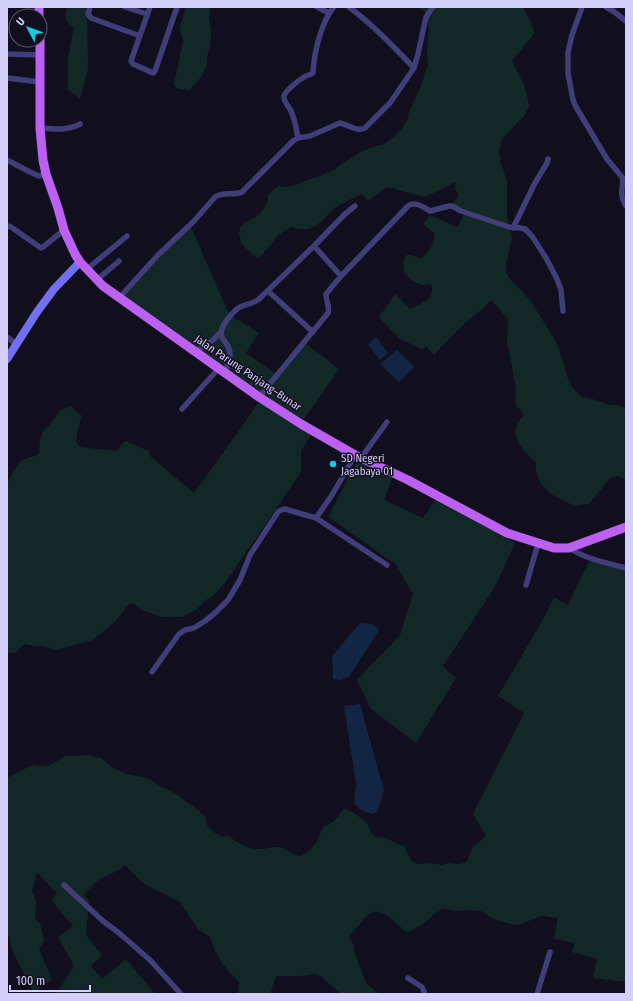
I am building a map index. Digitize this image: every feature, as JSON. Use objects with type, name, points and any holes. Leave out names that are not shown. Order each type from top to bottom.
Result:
[{"type":"main road","name":"Jalan Parung Panjang–Bunar","points":[[40,48],[40,128],[41,147],[46,174],[64,230],[75,254],[80,262],[103,286],[259,397],[301,424],[358,457],[408,480],[497,529],[538,544],[554,548],[569,548],[626,527]]},
{"type":"street","points":[[90,7],[88,14],[91,18],[140,36]]},
{"type":"street","points":[[125,7],[147,14]]},
{"type":"street","points":[[150,7],[131,61],[133,64],[154,73],[177,7]]},
{"type":"street","points":[[317,7],[329,13]]},
{"type":"street","points":[[298,138],[291,112],[284,95],[300,80],[313,73],[318,42],[324,23],[334,7]]},
{"type":"street","points":[[349,7],[379,32],[414,68]]},
{"type":"street","points":[[118,298],[158,255],[194,221],[215,197],[219,194],[238,194],[242,192],[293,141],[298,138],[310,136],[340,123],[361,130],[365,128],[390,103],[414,68],[426,17],[433,7]]},
{"type":"street","points":[[582,7],[572,35],[568,52],[568,73],[573,100],[607,159],[622,177],[622,195],[626,206]]},
{"type":"street","points":[[606,7],[626,22]]},
{"type":"street","points":[[7,54],[40,55]]},
{"type":"street","points":[[7,78],[40,82]]},
{"type":"street","points":[[40,128],[55,130],[76,127],[80,124]]},
{"type":"street","points":[[513,228],[535,183],[547,164],[548,159]]},
{"type":"street","points":[[7,160],[39,176],[46,174]]},
{"type":"street","points":[[259,397],[328,313],[329,307],[326,294],[341,276],[412,203],[415,203],[430,211],[452,206],[509,227],[525,229],[532,236],[557,279],[561,290],[563,311]]},
{"type":"street","points":[[182,409],[222,370],[230,355],[228,345],[222,337],[221,332],[225,322],[241,306],[258,300],[345,214],[355,206]]},
{"type":"street","points":[[7,226],[41,248],[64,230]]},
{"type":"street","points":[[87,269],[127,236]]},
{"type":"street","points":[[314,246],[341,276]]},
{"type":"street","points":[[97,280],[119,261]]},
{"type":"street","points":[[7,359],[37,312],[54,289],[80,262]]},
{"type":"street","points":[[268,291],[313,332]]},
{"type":"street","points":[[195,352],[213,340],[221,332]]},
{"type":"street","points":[[7,337],[16,344]]},
{"type":"street","points":[[316,518],[358,457],[387,422]]},
{"type":"street","points":[[152,672],[179,634],[205,622],[228,600],[240,580],[250,555],[281,510],[285,509],[316,518],[387,565]]},
{"type":"street","points":[[526,585],[538,544]]},
{"type":"street","points":[[569,548],[585,556],[626,568]]},
{"type":"street","points":[[64,885],[103,921],[150,960],[181,994]]},
{"type":"street","points":[[537,994],[550,952]]},
{"type":"street","points":[[408,978],[422,987],[425,994]]},
{"type":"green space","points":[[67,7],[87,7],[88,69],[80,98],[68,90],[68,58],[74,28],[65,19]]},
{"type":"green space","points":[[186,7],[210,7],[209,18],[211,31],[207,65],[202,76],[190,90],[179,89],[175,87],[174,83],[183,42],[180,27]]},
{"type":"green space","points":[[417,7],[523,7],[533,26],[534,34],[512,61],[524,85],[529,107],[524,116],[503,138],[499,151],[501,164],[507,181],[507,217],[512,238],[506,271],[509,278],[530,300],[554,338],[568,379],[574,389],[583,397],[626,408],[626,479],[618,476],[610,478],[589,504],[574,506],[551,494],[541,484],[536,472],[536,462],[520,446],[516,436],[516,431],[519,421],[524,415],[515,402],[516,389],[507,340],[508,319],[491,300],[442,345],[434,355],[427,347],[421,349],[399,338],[379,317],[395,294],[410,309],[423,303],[431,294],[431,284],[418,284],[404,273],[404,259],[405,256],[410,255],[421,259],[431,247],[434,240],[434,233],[423,224],[430,215],[457,227],[459,226],[464,213],[451,206],[458,194],[455,189],[456,182],[425,197],[387,187],[368,201],[362,194],[336,207],[321,222],[312,228],[299,229],[291,227],[285,230],[259,258],[254,256],[241,243],[239,234],[240,228],[244,223],[257,216],[262,211],[268,201],[268,195],[274,189],[279,186],[293,186],[335,169],[360,152],[385,144],[402,128],[408,119],[409,111],[421,86],[428,64],[427,51],[429,28],[427,16],[424,11]]},
{"type":"green space","points":[[191,227],[229,314],[259,333],[246,353],[279,376],[305,343],[339,369],[299,426],[311,435],[301,451],[301,472],[224,584],[213,596],[206,600],[197,609],[182,617],[162,617],[142,610],[131,603],[116,621],[93,640],[56,650],[43,646],[26,644],[23,645],[16,653],[7,653],[7,483],[22,460],[39,454],[40,440],[43,431],[54,420],[60,410],[71,406],[81,415],[76,442],[80,447],[117,451],[126,441],[149,451],[151,457],[194,493],[261,398],[120,299],[181,232]]},
{"type":"green space","points":[[360,456],[395,471],[384,500],[423,518],[439,495],[515,543],[495,587],[443,666],[456,678],[416,743],[371,709],[357,680],[400,635],[413,594],[395,564],[328,517]]},
{"type":"green space","points":[[590,559],[626,569],[626,982],[593,978],[597,959],[572,952],[575,943],[554,939],[558,918],[543,916],[520,925],[499,921],[481,911],[458,911],[443,909],[423,924],[407,933],[386,915],[376,912],[371,913],[350,936],[349,938],[354,945],[355,955],[366,983],[380,994],[340,994],[321,976],[316,974],[276,976],[270,994],[238,994],[239,982],[223,965],[215,951],[210,937],[197,928],[180,902],[144,884],[125,865],[119,870],[98,880],[84,894],[89,902],[86,935],[102,955],[91,966],[102,979],[126,959],[155,994],[56,994],[74,966],[58,937],[73,926],[51,900],[57,894],[37,872],[32,891],[36,901],[35,918],[41,926],[44,940],[39,949],[52,979],[34,993],[12,951],[7,933],[7,778],[32,765],[47,766],[65,756],[86,755],[101,758],[113,768],[127,774],[151,779],[159,786],[175,793],[203,814],[206,818],[207,826],[212,831],[222,837],[229,836],[237,842],[250,848],[264,849],[277,847],[297,856],[303,855],[313,847],[323,827],[335,820],[344,809],[353,812],[367,823],[375,837],[385,838],[404,846],[414,863],[442,865],[448,863],[464,863],[467,861],[472,848],[486,836],[473,814],[524,713],[498,696],[542,621],[554,597],[568,605]]},
{"type":"water","points":[[376,337],[388,353],[380,360],[368,344]]},
{"type":"water","points":[[397,350],[414,367],[399,382],[380,364]]},
{"type":"water","points":[[360,623],[372,624],[379,630],[349,677],[340,680],[333,679],[332,656]]},
{"type":"water","points":[[360,704],[384,791],[377,812],[372,814],[361,810],[354,803],[356,784],[344,706]]},
{"type":"waterway","points":[[71,994],[78,982],[100,991],[100,994]]},
{"type":"place","name":"SD Negeri Jagabaya 01","points":[[333,464]]}]
